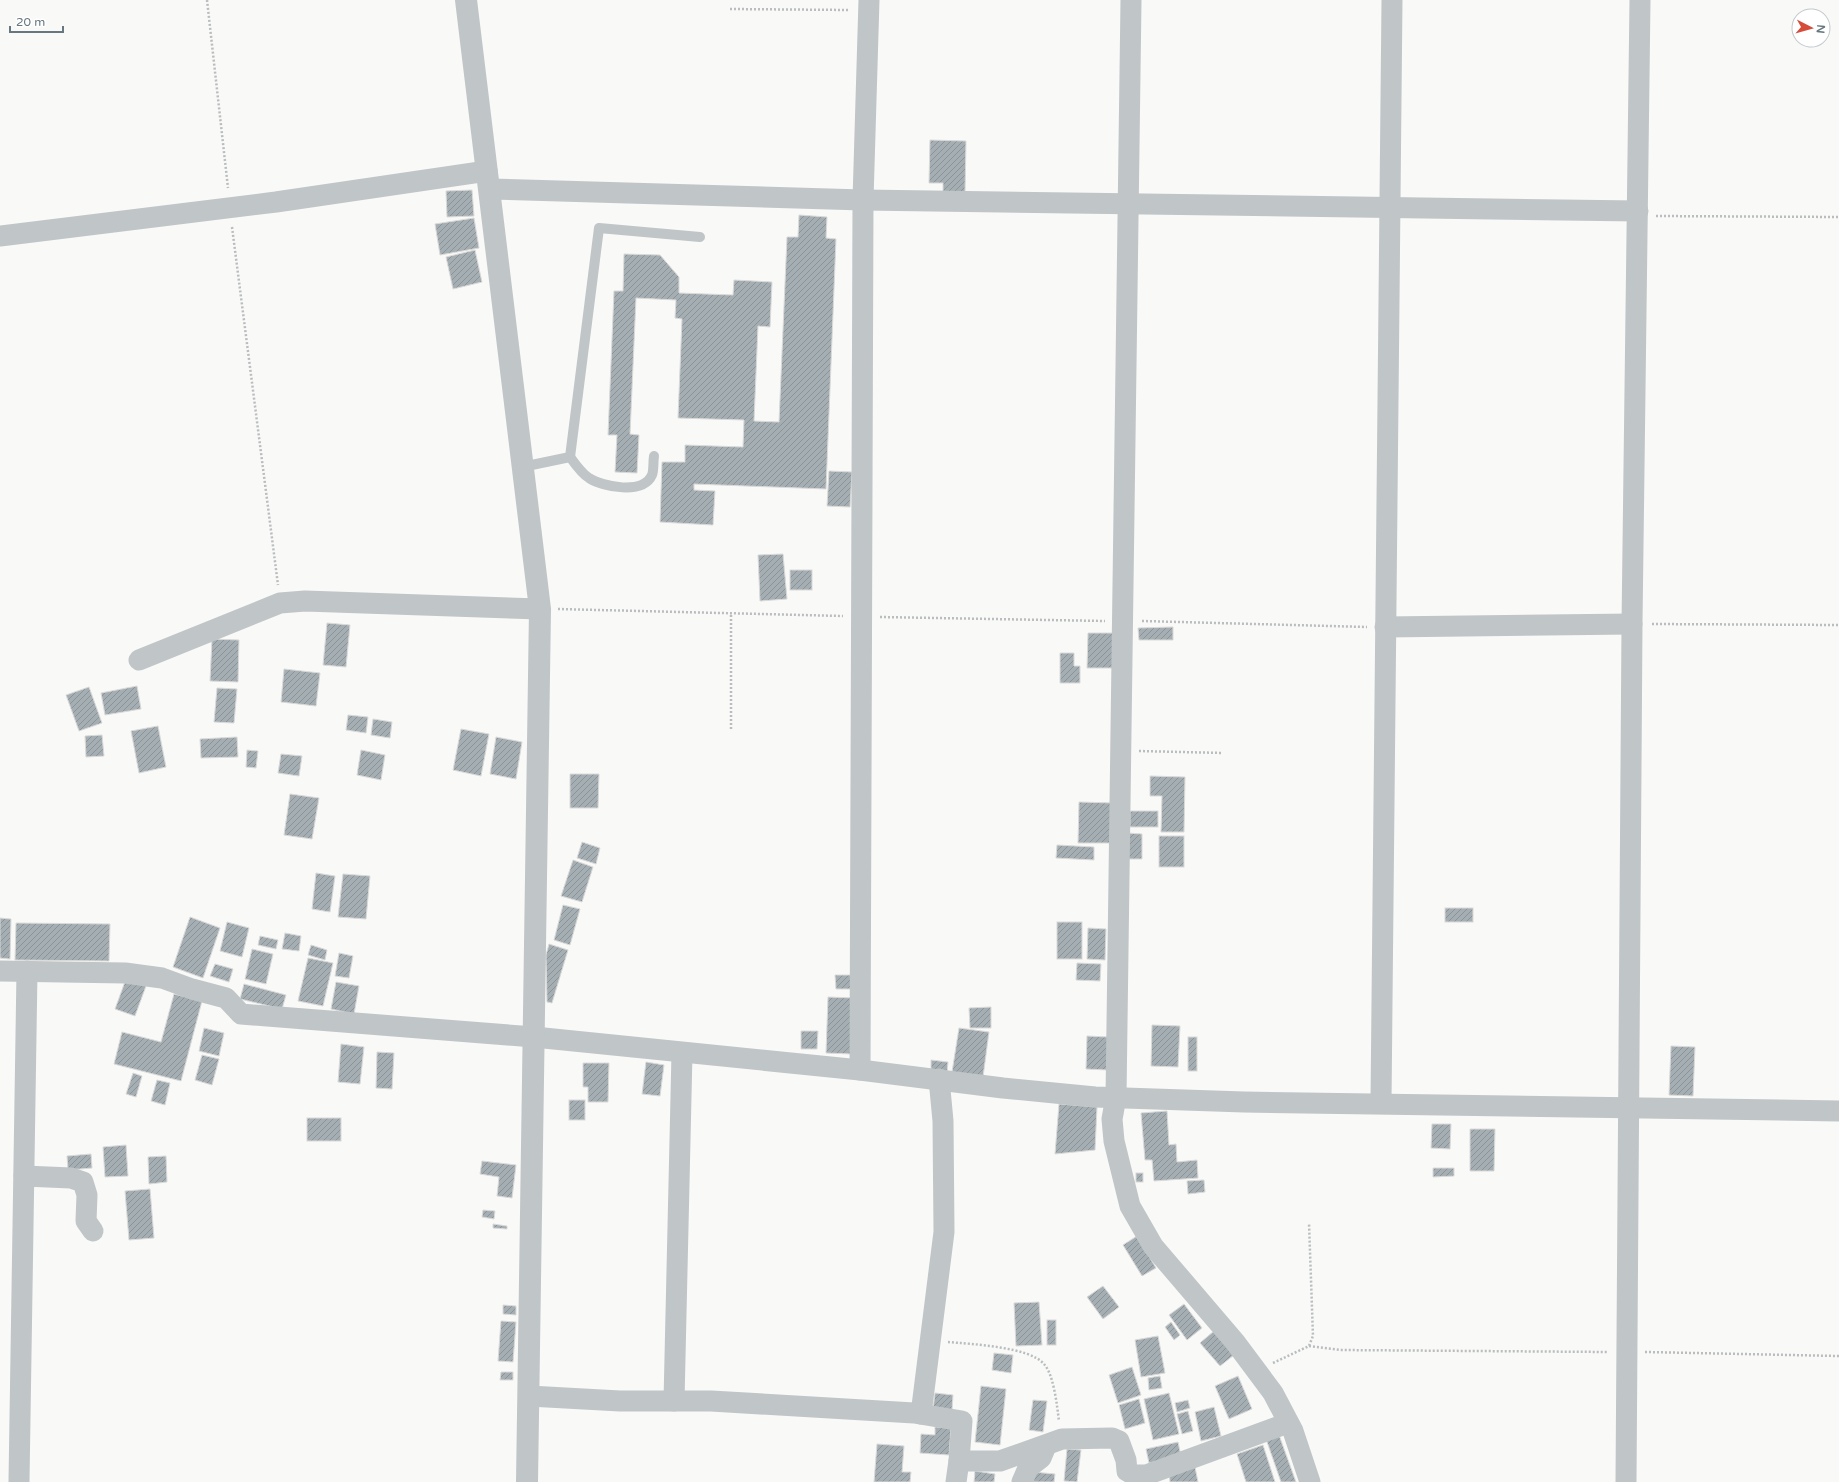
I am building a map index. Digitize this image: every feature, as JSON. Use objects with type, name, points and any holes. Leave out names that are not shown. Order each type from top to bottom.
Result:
[{"type":"street","points":[[466,0],[540,609],[527,1482]]},
{"type":"street","points":[[1130,0],[1129,203],[1116,1097],[1112,1119],[1114,1141],[1130,1206],[1153,1246],[1208,1309],[1257,1370],[1273,1393],[1288,1423],[1310,1482]]},
{"type":"street","points":[[1381,1103],[1392,0]]},
{"type":"street","points":[[1626,1482],[1632,624],[1640,0]]},
{"type":"street","points":[[860,1070],[864,200],[869,5]]},
{"type":"street","points":[[0,236],[230,208],[488,180],[864,200],[1390,207],[1638,213]]},
{"type":"street","points":[[139,660],[280,603],[305,601],[540,609]]},
{"type":"street","points":[[1385,627],[1632,624]]},
{"type":"street","points":[[0,971],[125,973],[162,978],[192,990],[226,998],[241,1014],[534,1037],[860,1070],[1011,1088],[1116,1097],[1244,1102],[1839,1111]]},
{"type":"street","points":[[19,1482],[27,971]]},
{"type":"street","points":[[674,1401],[682,1053]]},
{"type":"street","points":[[921,1414],[944,1232],[942,1121],[939,1080]]},
{"type":"street","points":[[24,1176],[71,1178],[83,1182],[88,1195],[86,1221],[93,1231]]},
{"type":"street","points":[[529,1396],[620,1401],[711,1401],[921,1414],[962,1421],[956,1482]]},
{"type":"street","points":[[959,1461],[1000,1461],[1054,1442],[1112,1438],[1120,1441],[1128,1471],[1134,1475],[1146,1475],[1288,1423]]},
{"type":"street","points":[[1022,1482],[1028,1468],[1041,1458],[1054,1442]]},
{"type":"lane","points":[[654,456],[652,476],[643,485],[628,488],[605,485],[588,478],[570,457],[599,228],[700,237]]},
{"type":"lane","points":[[522,467],[570,457]]},
{"type":"path","points":[[207,0],[230,208],[280,603]]},
{"type":"path","points":[[730,9],[869,5]]},
{"type":"path","points":[[1638,213],[1839,217]]},
{"type":"path","points":[[540,609],[731,615],[1385,627]]},
{"type":"path","points":[[731,615],[731,728]]},
{"type":"path","points":[[1632,624],[1839,625]]},
{"type":"path","points":[[1121,751],[1223,753]]},
{"type":"path","points":[[1309,1223],[1313,1336],[1309,1346]]},
{"type":"path","points":[[931,1340],[1017,1351],[1035,1356],[1045,1365],[1053,1387],[1054,1442]]},
{"type":"path","points":[[1257,1370],[1309,1346],[1340,1350],[1627,1352],[1839,1356]]},
{"type":"building","points":[[930,140],[966,141],[965,192],[943,192],[943,183],[929,183]]},
{"type":"building","points":[[472,190],[474,216],[447,217],[446,191]]},
{"type":"building","points":[[799,215],[827,217],[826,238],[836,239],[826,489],[694,484],[694,490],[715,491],[713,525],[660,522],[662,462],[685,462],[685,445],[743,447],[744,420],[678,418],[682,319],[675,318],[676,300],[636,298],[630,434],[639,435],[637,473],[615,472],[617,435],[608,435],[614,291],[623,291],[624,254],[660,255],[679,277],[679,293],[733,295],[734,280],[772,282],[770,327],[758,326],[754,421],[779,422],[787,237],[798,237]]},
{"type":"building","points":[[474,218],[479,248],[440,255],[435,224]]},
{"type":"building","points":[[475,250],[482,282],[453,289],[446,257]]},
{"type":"building","points":[[829,471],[852,472],[850,507],[827,506]]},
{"type":"building","points":[[783,554],[787,599],[760,601],[758,555]]},
{"type":"building","points":[[790,570],[812,570],[812,590],[790,590]]},
{"type":"building","points":[[327,623],[350,625],[346,667],[323,665]]},
{"type":"building","points":[[1173,627],[1173,640],[1139,640],[1138,628]]},
{"type":"building","points":[[1088,633],[1116,633],[1116,668],[1087,668]]},
{"type":"building","points":[[212,639],[239,640],[238,682],[210,681]]},
{"type":"building","points":[[1060,653],[1074,653],[1074,666],[1080,666],[1080,683],[1060,683]]},
{"type":"building","points":[[284,669],[320,673],[316,706],[281,702]]},
{"type":"building","points":[[137,686],[141,709],[105,715],[101,693]]},
{"type":"building","points":[[89,687],[102,723],[79,731],[66,695]]},
{"type":"building","points":[[217,688],[237,689],[234,723],[214,722]]},
{"type":"building","points":[[348,715],[368,717],[366,733],[346,730]]},
{"type":"building","points":[[373,719],[392,722],[390,738],[371,735]]},
{"type":"building","points":[[158,726],[166,767],[139,773],[131,731]]},
{"type":"building","points":[[461,729],[489,734],[481,776],[453,770]]},
{"type":"building","points":[[102,735],[104,756],[86,757],[85,736]]},
{"type":"building","points":[[237,737],[238,757],[201,758],[200,739]]},
{"type":"building","points":[[496,737],[522,742],[516,779],[490,774]]},
{"type":"building","points":[[247,750],[258,751],[256,768],[246,767]]},
{"type":"building","points":[[361,750],[385,755],[381,780],[357,775]]},
{"type":"building","points":[[281,754],[302,756],[299,776],[278,773]]},
{"type":"building","points":[[570,774],[599,774],[598,808],[570,808]]},
{"type":"building","points":[[1150,776],[1185,777],[1184,832],[1161,832],[1162,796],[1150,796]]},
{"type":"building","points":[[290,794],[319,798],[312,839],[284,835]]},
{"type":"building","points":[[1079,802],[1114,803],[1113,843],[1078,843]]},
{"type":"building","points":[[1130,811],[1158,811],[1158,827],[1130,827]]},
{"type":"building","points":[[1127,833],[1142,834],[1142,859],[1127,859]]},
{"type":"building","points":[[1159,836],[1184,836],[1184,867],[1159,867]]},
{"type":"building","points":[[582,842],[600,848],[596,864],[577,858]]},
{"type":"building","points":[[1057,845],[1094,847],[1094,860],[1056,858]]},
{"type":"building","points":[[573,860],[593,867],[582,902],[561,896]]},
{"type":"building","points":[[316,873],[335,876],[330,912],[312,909]]},
{"type":"building","points":[[343,874],[370,876],[366,919],[338,917]]},
{"type":"building","points":[[563,905],[580,909],[570,945],[554,940]]},
{"type":"building","points":[[1445,908],[1473,908],[1473,922],[1445,922]]},
{"type":"building","points":[[190,917],[220,928],[203,978],[173,967]]},
{"type":"building","points":[[0,918],[11,919],[10,959],[0,958]]},
{"type":"building","points":[[227,922],[249,928],[242,957],[220,951]]},
{"type":"building","points":[[1057,922],[1082,922],[1082,959],[1057,959]]},
{"type":"building","points":[[16,923],[110,924],[109,961],[15,960]]},
{"type":"building","points":[[1088,928],[1106,929],[1105,960],[1087,959]]},
{"type":"building","points":[[285,933],[301,936],[299,951],[282,949]]},
{"type":"building","points":[[260,936],[278,940],[276,949],[258,945]]},
{"type":"building","points":[[549,944],[568,950],[552,1003],[547,1002],[546,955]]},
{"type":"building","points":[[311,945],[327,950],[325,960],[308,955]]},
{"type":"building","points":[[252,949],[273,954],[266,984],[245,979]]},
{"type":"building","points":[[339,953],[353,956],[349,978],[335,976]]},
{"type":"building","points":[[308,958],[333,963],[323,1006],[298,1001]]},
{"type":"building","points":[[1077,963],[1101,964],[1100,981],[1076,980]]},
{"type":"building","points":[[215,964],[233,969],[229,982],[210,976]]},
{"type":"building","points":[[835,975],[856,975],[856,989],[836,989]]},
{"type":"building","points":[[126,979],[146,986],[135,1016],[115,1009]]},
{"type":"building","points":[[336,982],[359,986],[354,1014],[331,1009]]},
{"type":"building","points":[[244,984],[286,995],[282,1009],[240,999]]},
{"type":"building","points":[[174,994],[202,1001],[181,1081],[114,1064],[122,1032],[161,1042]]},
{"type":"building","points":[[828,997],[855,998],[852,1054],[826,1053]]},
{"type":"building","points":[[991,1007],[991,1028],[970,1028],[969,1008]]},
{"type":"building","points":[[1152,1025],[1180,1026],[1178,1067],[1151,1066]]},
{"type":"building","points":[[204,1028],[224,1033],[219,1056],[199,1051]]},
{"type":"building","points":[[959,1028],[989,1032],[983,1077],[952,1072]]},
{"type":"building","points":[[801,1031],[818,1031],[817,1049],[801,1049]]},
{"type":"building","points":[[1087,1036],[1108,1037],[1107,1070],[1086,1069]]},
{"type":"building","points":[[1188,1037],[1197,1037],[1197,1071],[1188,1071]]},
{"type":"building","points":[[341,1044],[364,1047],[360,1084],[338,1082]]},
{"type":"building","points":[[1671,1046],[1695,1047],[1693,1096],[1669,1095]]},
{"type":"building","points":[[377,1052],[394,1053],[392,1089],[376,1088]]},
{"type":"building","points":[[202,1055],[219,1059],[212,1085],[195,1080]]},
{"type":"building","points":[[931,1060],[948,1062],[947,1073],[931,1072]]},
{"type":"building","points":[[646,1062],[664,1065],[660,1096],[642,1094]]},
{"type":"building","points":[[583,1063],[609,1063],[608,1102],[588,1102],[588,1087],[583,1087]]},
{"type":"building","points":[[133,1073],[142,1076],[136,1097],[126,1094]]},
{"type":"building","points":[[157,1080],[170,1083],[165,1105],[151,1101]]},
{"type":"building","points":[[569,1100],[585,1100],[585,1120],[569,1120]]},
{"type":"building","points":[[1059,1104],[1097,1107],[1095,1150],[1055,1154]]},
{"type":"building","points":[[1167,1111],[1169,1145],[1176,1144],[1177,1162],[1197,1160],[1198,1178],[1154,1181],[1152,1160],[1145,1160],[1141,1113]]},
{"type":"building","points":[[307,1118],[341,1118],[341,1141],[307,1141]]},
{"type":"building","points":[[1432,1124],[1451,1124],[1450,1149],[1431,1148]]},
{"type":"building","points":[[1470,1129],[1495,1129],[1494,1171],[1470,1171]]},
{"type":"building","points":[[126,1145],[128,1176],[105,1177],[103,1147]]},
{"type":"building","points":[[91,1154],[92,1168],[68,1170],[67,1156]]},
{"type":"building","points":[[166,1156],[167,1182],[149,1184],[148,1157]]},
{"type":"building","points":[[482,1161],[516,1165],[512,1198],[497,1196],[499,1177],[480,1174]]},
{"type":"building","points":[[1433,1168],[1454,1168],[1454,1176],[1433,1177]]},
{"type":"building","points":[[1136,1173],[1143,1173],[1143,1182],[1136,1182]]},
{"type":"building","points":[[1204,1180],[1205,1192],[1188,1194],[1187,1181]]},
{"type":"building","points":[[150,1189],[154,1238],[129,1240],[125,1191]]},
{"type":"building","points":[[483,1210],[495,1211],[494,1219],[482,1217]]},
{"type":"building","points":[[493,1224],[507,1226],[507,1229],[493,1228]]},
{"type":"building","points":[[1137,1236],[1156,1268],[1142,1276],[1123,1245]]},
{"type":"building","points":[[1103,1286],[1119,1307],[1103,1319],[1087,1297]]},
{"type":"building","points":[[1039,1302],[1042,1345],[1016,1346],[1014,1303]]},
{"type":"building","points":[[1184,1304],[1202,1328],[1187,1340],[1169,1315]]},
{"type":"building","points":[[503,1305],[516,1306],[516,1315],[503,1314]]},
{"type":"building","points":[[1047,1320],[1056,1320],[1056,1345],[1047,1345]]},
{"type":"building","points":[[501,1321],[516,1322],[513,1362],[498,1361]]},
{"type":"building","points":[[1171,1322],[1180,1335],[1174,1340],[1165,1327]]},
{"type":"building","points":[[1214,1331],[1234,1355],[1220,1366],[1200,1343]]},
{"type":"building","points":[[1158,1336],[1165,1373],[1141,1377],[1135,1340]]},
{"type":"building","points":[[994,1353],[1013,1355],[1011,1373],[992,1370]]},
{"type":"building","points":[[1132,1367],[1141,1395],[1118,1403],[1109,1375]]},
{"type":"building","points":[[501,1372],[513,1372],[513,1380],[500,1380]]},
{"type":"building","points":[[1160,1376],[1162,1388],[1149,1390],[1148,1378]]},
{"type":"building","points":[[1238,1376],[1252,1409],[1229,1419],[1215,1386]]},
{"type":"building","points":[[981,1386],[1006,1389],[1000,1445],[975,1442]]},
{"type":"building","points":[[935,1393],[953,1395],[952,1410],[933,1409]]},
{"type":"building","points":[[1169,1393],[1179,1434],[1153,1440],[1144,1399]]},
{"type":"building","points":[[1139,1399],[1145,1423],[1125,1429],[1119,1405]]},
{"type":"building","points":[[1033,1400],[1047,1401],[1043,1432],[1029,1430]]},
{"type":"building","points":[[1188,1400],[1190,1408],[1177,1412],[1175,1403]]},
{"type":"building","points":[[1214,1407],[1221,1436],[1201,1441],[1195,1412]]},
{"type":"building","points":[[1188,1411],[1193,1431],[1182,1434],[1177,1414]]},
{"type":"building","points":[[935,1427],[951,1428],[949,1455],[920,1453],[921,1434],[935,1435]]},
{"type":"building","points":[[1279,1435],[1296,1482],[1281,1482],[1266,1439]]},
{"type":"building","points":[[1178,1442],[1181,1456],[1149,1463],[1146,1449]]},
{"type":"building","points":[[877,1444],[904,1446],[902,1472],[911,1472],[910,1482],[874,1482]]},
{"type":"building","points":[[1263,1445],[1275,1482],[1246,1482],[1237,1454]]},
{"type":"building","points":[[1067,1449],[1081,1450],[1077,1482],[1064,1481]]},
{"type":"building","points":[[1195,1467],[1198,1482],[1170,1482],[1169,1472]]},
{"type":"building","points":[[975,1471],[995,1474],[994,1482],[974,1482]]},
{"type":"building","points":[[1033,1472],[1055,1474],[1054,1482],[1033,1482]]}]
